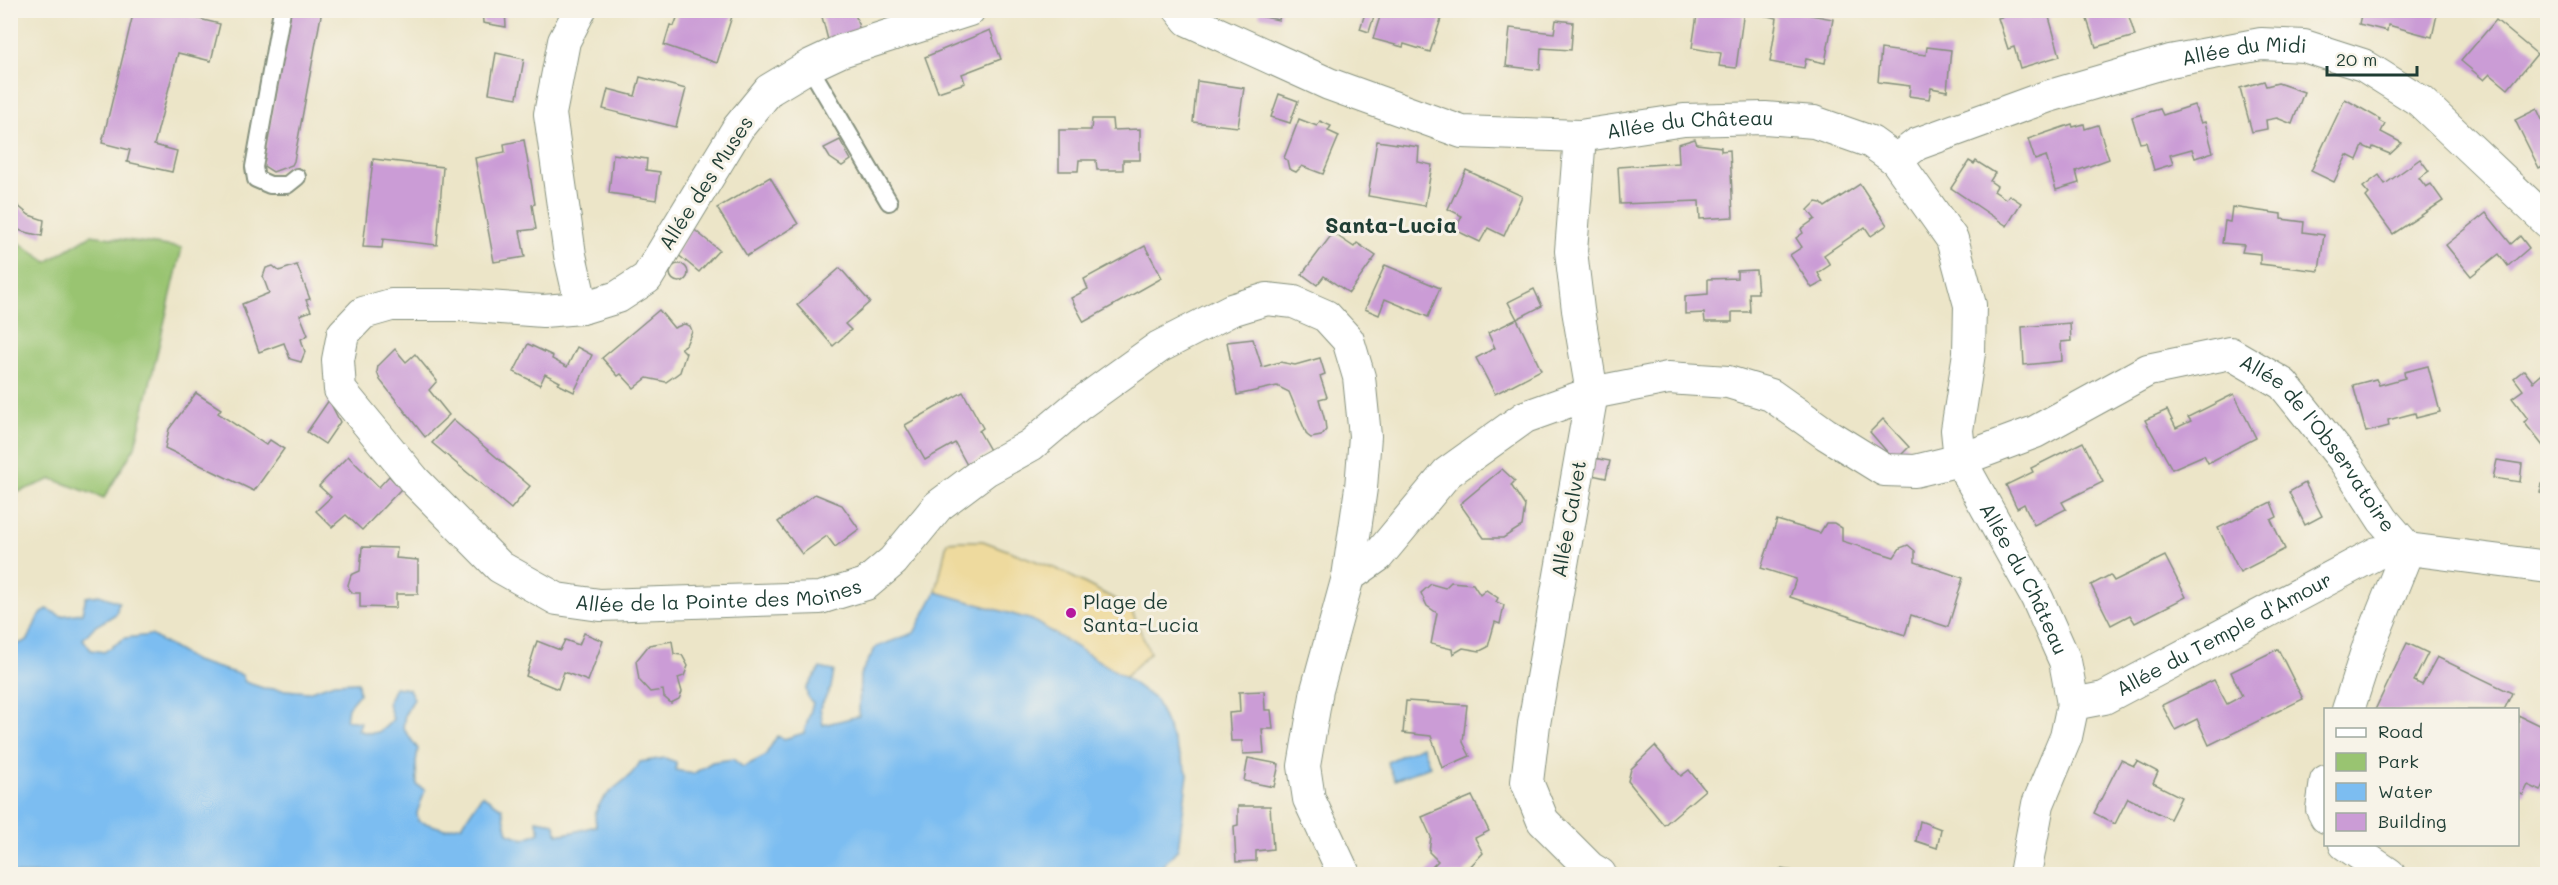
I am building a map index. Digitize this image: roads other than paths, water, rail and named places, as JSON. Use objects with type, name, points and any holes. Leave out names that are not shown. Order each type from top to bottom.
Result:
[{"type":"street","points":[[580,10],[564,42],[550,114],[570,255],[582,308]]},
{"type":"street","name":"Allée des Muses","points":[[582,308],[618,297],[647,278],[738,128],[769,90],[809,66],[841,51],[969,10]]},
{"type":"street","name":"Allée du Château","points":[[1180,10],[1188,20],[1329,84],[1462,132],[1580,136],[1684,120],[1765,118],[1814,122],[1871,142],[1896,160],[1952,239],[1970,305],[1969,353],[1957,430],[1960,460],[2037,598],[2065,661],[2073,704]]},
{"type":"street","name":"Allée du Midi","points":[[1896,160],[1917,144],[2035,101],[2170,61],[2261,44],[2304,46],[2363,65],[2420,101],[2547,222]]},
{"type":"street","name":"Allée Calvet","points":[[1580,136],[1571,251],[1592,393],[1534,724],[1527,782],[1543,821],[1590,868],[1600,874]]},
{"type":"street","name":"Allée de la Pointe des Moines","points":[[582,308],[543,311],[459,304],[391,305],[363,313],[343,334],[338,360],[340,390],[415,482],[500,567],[557,599],[600,605],[820,598],[866,584],[893,561],[938,506],[986,470],[1030,445],[1077,406],[1150,353],[1231,310],[1267,299],[1294,302],[1326,316],[1348,340],[1359,377],[1365,436],[1348,577],[1317,690],[1304,766],[1309,799],[1344,874]]},
{"type":"street","name":"Allée de l'Observatoire","points":[[1960,460],[2035,432],[2148,370],[2230,353],[2283,384],[2344,460],[2383,520],[2408,549],[2367,651],[2349,708]]},
{"type":"street","points":[[1348,577],[1378,556],[1447,474],[1525,417],[1592,393],[1668,378],[1728,382],[1771,395],[1826,434],[1884,470],[1915,471],[1960,460]]},
{"type":"street","name":"Allée du Temple d'Amour","points":[[2073,704],[2104,698],[2377,553],[2408,549],[2547,567]]},
{"type":"street","points":[[2025,874],[2038,804],[2066,737],[2073,704]]},
{"type":"street","points":[[2324,790],[2322,809],[2324,814]]},
{"type":"street","points":[[2348,846],[2389,874]]},
{"type":"lane","points":[[282,10],[254,167],[256,180],[270,185],[287,185],[297,177]]},
{"type":"lane","points":[[809,66],[889,202]]},
{"type":"water","points":[[936,592],[1032,620],[1125,677],[1156,700],[1188,774],[1178,849],[1155,874],[11,874],[11,644],[16,645],[28,640],[38,617],[47,609],[61,616],[82,613],[86,597],[99,595],[119,602],[116,614],[94,627],[83,639],[91,650],[104,652],[125,638],[151,635],[195,661],[242,675],[245,682],[263,688],[308,692],[334,683],[358,682],[359,694],[348,707],[346,720],[361,722],[358,730],[364,732],[378,732],[393,719],[388,703],[395,687],[409,689],[414,699],[405,714],[403,728],[418,749],[417,785],[425,790],[417,813],[418,821],[445,829],[462,825],[482,795],[502,808],[508,833],[524,839],[540,832],[536,820],[554,823],[558,834],[596,826],[595,815],[599,804],[636,769],[640,762],[665,758],[676,762],[676,770],[693,774],[712,762],[733,759],[743,767],[765,756],[777,736],[784,739],[804,733],[813,703],[808,698],[806,689],[820,668],[834,671],[831,687],[820,708],[823,725],[859,716],[860,675],[876,647],[914,633]]},
{"type":"water","points":[[1422,746],[1430,766],[1395,780],[1387,762]]},
{"type":"place","name":"Plage de Santa-Lucia","points":[[1071,613]]},
{"type":"district","name":"Santa-Lucia","points":[[1391,225]]}]
